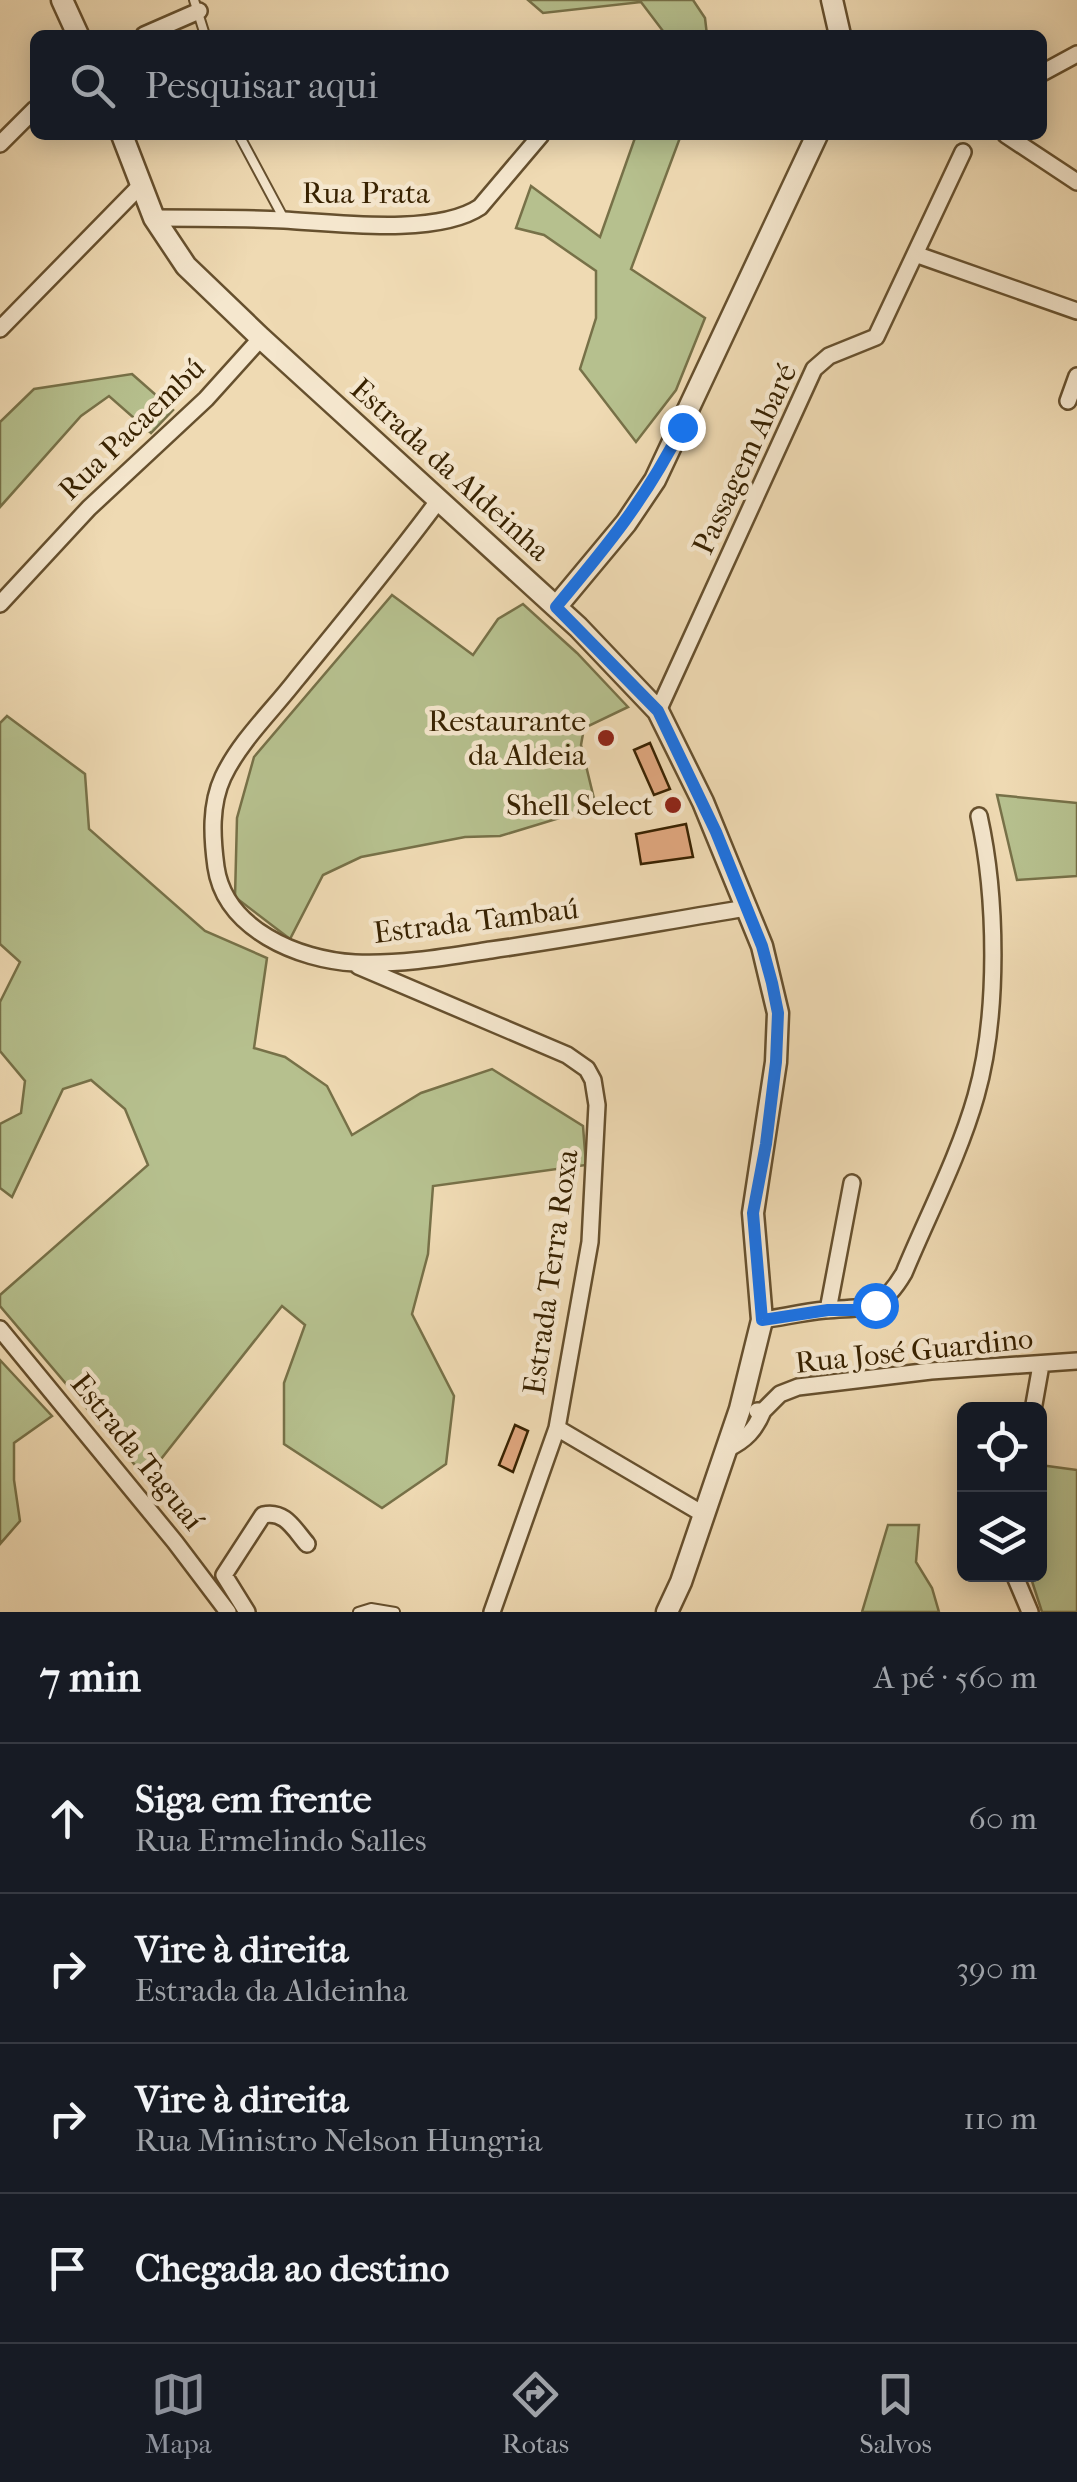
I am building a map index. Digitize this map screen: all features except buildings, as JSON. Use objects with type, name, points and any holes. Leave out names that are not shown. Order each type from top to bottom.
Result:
[{"type":"street","points":[[62,0],[76,30]]},
{"type":"street","points":[[832,0],[839,30]]},
{"type":"street","points":[[153,30],[196,6]]},
{"type":"street","points":[[1047,71],[1077,54]]},
{"type":"street","points":[[0,144],[30,114]]},
{"type":"street","name":"Estrada da Aldeinha","points":[[124,140],[154,218],[186,266],[556,607],[658,711],[703,802],[762,946],[778,1013],[774,1079],[753,1213],[762,1320],[740,1410],[672,1611]]},
{"type":"street","name":"Rua Prata","points":[[154,218],[341,225],[434,222],[468,215],[480,207],[536,140]]},
{"type":"street","points":[[556,607],[626,523],[655,480],[815,140]]},
{"type":"street","points":[[1014,140],[1077,182]]},
{"type":"street","name":"Passagem Abaré","points":[[658,711],[814,369],[829,356],[876,337],[963,152]]},
{"type":"street","points":[[0,329],[140,185]]},
{"type":"street","points":[[915,254],[1077,311]]},
{"type":"street","name":"Rua Pacaembú","points":[[0,604],[89,508],[206,398],[261,338]]},
{"type":"street","points":[[1068,401],[1077,376]]},
{"type":"street","name":"Estrada Tambaú","points":[[438,501],[234,759],[215,801],[213,840],[219,886],[233,910],[284,946],[351,963],[420,960],[746,908]]},
{"type":"street","points":[[762,1320],[828,1310],[858,1310],[875,1305],[898,1283],[976,1098],[987,1046],[992,897],[979,816]]},
{"type":"street","name":"Estrada Terra Roxa","points":[[351,963],[567,1055],[587,1070],[593,1080],[597,1146],[590,1242],[557,1428],[492,1612]]},
{"type":"street","points":[[828,1310],[852,1183]]},
{"type":"street","name":"Estrada Taguaí","points":[[0,1329],[228,1612]]},
{"type":"street","name":"Rua José Guardino","points":[[727,1449],[742,1442],[757,1427],[763,1411],[780,1394],[798,1387],[931,1370],[1077,1361]]},
{"type":"street","points":[[1034,1402],[1041,1365]]},
{"type":"street","points":[[740,1410],[763,1411]]},
{"type":"street","points":[[557,1428],[703,1514]]},
{"type":"street","points":[[246,1612],[224,1575],[263,1515],[283,1516],[307,1544]]},
{"type":"street","points":[[1017,1582],[1030,1612]]},
{"type":"lane","points":[[196,6],[204,30]]},
{"type":"lane","points":[[242,140],[285,220]]},
{"type":"lane","points":[[358,1612],[370,1608],[395,1612]]},
{"type":"green space","points":[[528,0],[693,0],[705,18],[706,30],[662,30],[641,2],[543,13]]},
{"type":"green space","points":[[634,140],[679,140],[631,269],[705,318],[676,390],[636,442],[580,369],[596,318],[596,271],[544,235],[516,228],[531,186],[600,237]]},
{"type":"green space","points":[[132,374],[173,410],[151,433],[109,396],[81,416],[0,507],[0,422],[34,389]]},
{"type":"green space","points":[[392,595],[473,655],[498,619],[523,604],[628,707],[584,728],[581,745],[596,807],[500,836],[465,837],[361,857],[323,875],[290,939],[235,897],[237,818],[254,757]]},
{"type":"green space","points":[[7,716],[85,774],[89,829],[205,931],[267,958],[254,1048],[285,1057],[327,1086],[352,1135],[421,1093],[492,1069],[583,1126],[586,1165],[433,1186],[428,1254],[412,1314],[454,1396],[446,1464],[382,1508],[284,1444],[284,1383],[305,1325],[282,1306],[146,1478],[0,1306],[0,1295],[148,1165],[125,1109],[91,1080],[63,1089],[12,1197],[0,1188],[0,1124],[21,1113],[25,1081],[0,1051],[0,1002],[20,962],[0,944],[0,723]]},
{"type":"green space","points":[[997,795],[1077,803],[1077,876],[1017,880]]},
{"type":"green space","points":[[0,1360],[52,1416],[14,1443],[20,1521],[0,1544]]},
{"type":"green space","points":[[1047,1466],[1077,1470],[1077,1612],[1042,1612],[1032,1582],[1047,1582]]},
{"type":"green space","points":[[888,1525],[919,1525],[916,1562],[932,1588],[939,1612],[862,1612]]},
{"type":"place","name":"Restaurante da Aldeia","points":[[606,738]]},
{"type":"place","name":"Shell Select","points":[[673,805]]},
{"type":"route","points":[[682,427],[655,480],[626,523],[556,607],[658,711],[703,802],[762,946],[778,1013],[766,1144],[753,1213],[762,1320],[875,1305]]}]
